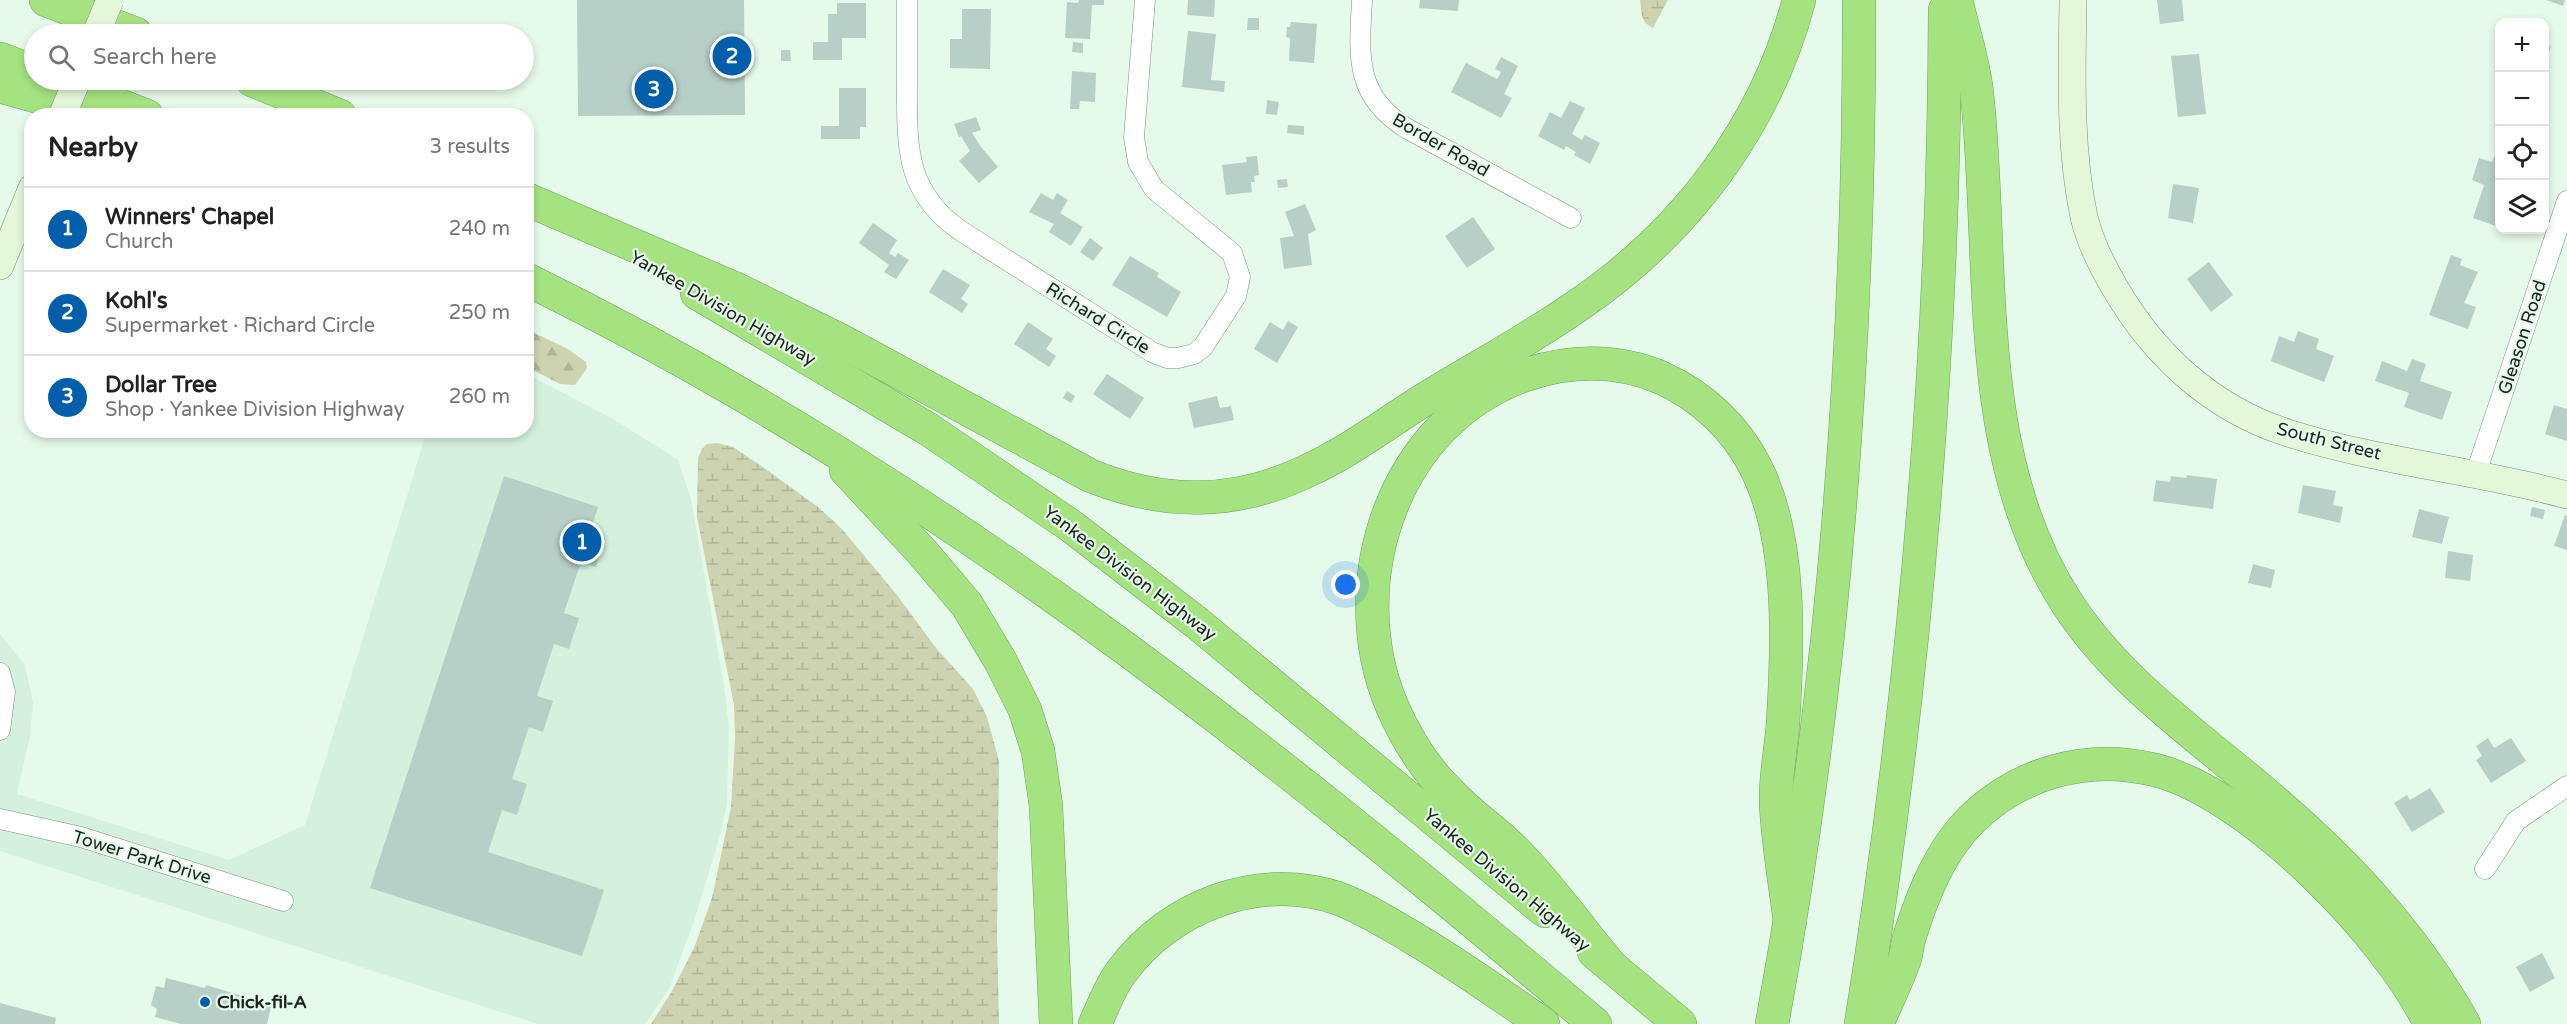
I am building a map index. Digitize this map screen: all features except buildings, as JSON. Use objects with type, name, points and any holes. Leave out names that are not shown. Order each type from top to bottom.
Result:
[{"type":"highway","points":[[46,0],[110,24]]},
{"type":"highway","points":[[534,202],[747,294],[838,339],[1090,476],[1117,486],[1161,497],[1219,497],[1257,490],[1283,481],[1332,458],[1576,308],[1638,260],[1696,200],[1743,134],[1777,65],[1799,0]]},
{"type":"highway","points":[[1774,1013],[1790,921],[1827,642],[1846,419],[1855,240],[1859,0]]},
{"type":"highway","points":[[1861,1024],[1903,733],[1928,486],[1941,248],[1945,0]]},
{"type":"highway","points":[[1956,0],[1977,92],[1992,335],[2000,403],[2016,496],[2042,560],[2081,624],[2117,666],[2166,711],[2296,821],[2372,893],[2419,953],[2464,1024]]},
{"type":"highway","points":[[0,59],[24,68]]},
{"type":"highway","points":[[0,86],[77,108]]},
{"type":"highway","points":[[79,90],[126,108]]},
{"type":"highway","points":[[276,90],[320,108]]},
{"type":"highway","name":"Yankee Division Highway","points":[[534,203],[655,268],[860,387],[938,435],[1061,519],[1206,630],[1680,1024]]},
{"type":"highway","points":[[534,283],[681,360],[816,438],[949,522],[1141,658],[1389,850],[1595,1024]]},
{"type":"highway","points":[[1610,965],[1515,852],[1449,792],[1426,767],[1411,744],[1392,705],[1380,669],[1373,633],[1374,570],[1378,545],[1391,502],[1402,481],[1431,437],[1451,418],[1493,388],[1541,370],[1582,363],[1608,364],[1642,371],[1672,383],[1714,412],[1743,447],[1755,466],[1773,516],[1782,571],[1783,720],[1776,802],[1790,921]]},
{"type":"highway","points":[[816,438],[923,553],[967,605],[1001,662],[1025,710],[1038,751],[1046,806],[1056,1024]]},
{"type":"highway","points":[[1877,1024],[1904,960],[1923,895],[1957,835],[1972,819],[2000,797],[2022,784],[2065,767],[2097,763],[2144,767],[2173,776],[2208,793],[2262,830],[2309,869],[2377,942],[2403,976],[2430,1024]]},
{"type":"highway","points":[[1095,1024],[1120,973],[1137,951],[1174,920],[1215,900],[1241,893],[1274,889],[1320,894],[1355,906],[1427,946],[1543,1024]]},
{"type":"street","points":[[100,24],[110,0]]},
{"type":"street","name":"Richard Circle","points":[[907,0],[908,148],[916,178],[932,205],[942,217],[961,231],[1152,352],[1167,358],[1178,358],[1194,354],[1206,344],[1236,296],[1240,277],[1232,253],[1154,189],[1138,162],[1134,137],[1145,0]]},
{"type":"street","name":"Border Road","points":[[1362,0],[1359,44],[1361,69],[1370,93],[1386,113],[1406,128],[1571,218]]},
{"type":"street","name":"South Street","points":[[2073,0],[2074,153],[2085,219],[2094,248],[2108,276],[2149,338],[2194,383],[2238,412],[2265,424],[2339,447],[2476,473],[2567,495]]},
{"type":"street","points":[[65,108],[73,90]]},
{"type":"street","name":"Gleason Road","points":[[2476,473],[2567,201]]},
{"type":"street","points":[[0,266],[24,208]]},
{"type":"street","points":[[0,673],[5,692],[0,730]]},
{"type":"street","points":[[2485,869],[2516,821],[2567,786]]},
{"type":"street","name":"Tower Park Drive","points":[[0,819],[81,837],[283,902]]},
{"type":"shaded area","points":[[534,378],[615,420],[678,460],[691,499],[723,679],[729,727],[727,803],[720,836],[693,924],[669,989],[645,1024],[538,1024],[0,851],[0,634],[25,665],[33,703],[30,736],[17,794],[229,860],[305,825],[425,438],[534,438]]},
{"type":"green space","points":[[1640,0],[1668,0],[1653,28],[1644,20]]},
{"type":"green space","points":[[534,333],[568,349],[586,362],[587,368],[575,385],[560,384],[534,371]]},
{"type":"green space","points":[[717,443],[733,447],[757,463],[818,507],[842,529],[897,595],[936,648],[973,689],[987,717],[999,761],[997,936],[999,1024],[651,1024],[672,991],[694,948],[712,898],[731,807],[735,738],[734,705],[697,517],[698,458],[707,444]]},
{"type":"place","name":"Kohl's","points":[[732,56]]},
{"type":"place","name":"Dollar Tree","points":[[654,89]]},
{"type":"place","name":"Winners' Chapel","points":[[582,542]]},
{"type":"place","name":"Chick-fil-A","points":[[205,1002]]}]
